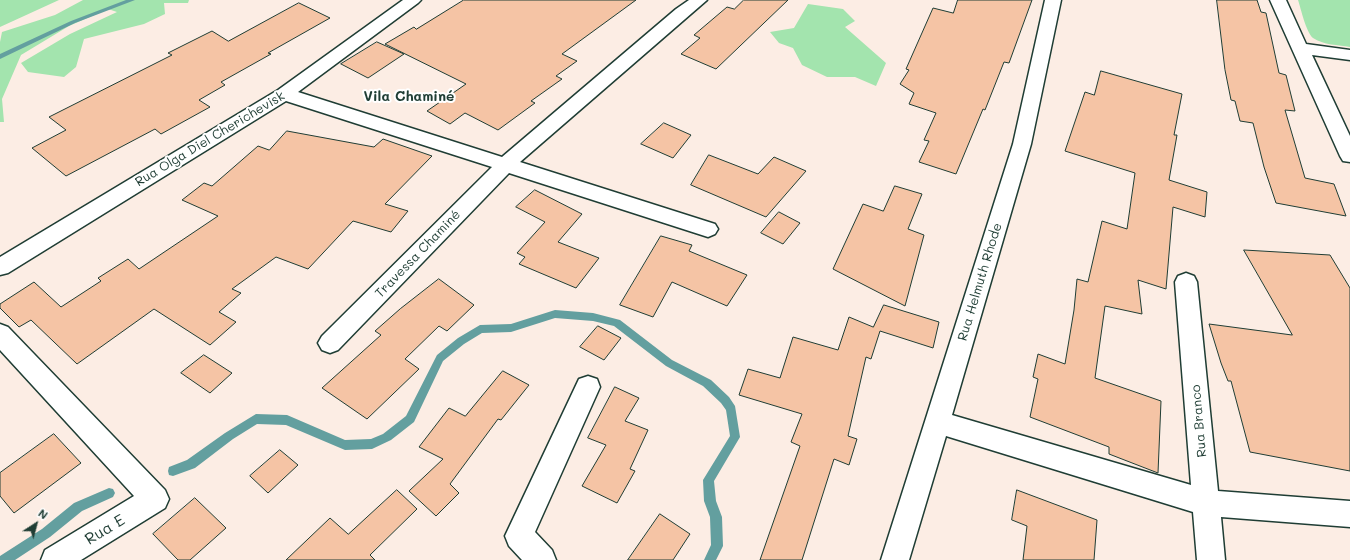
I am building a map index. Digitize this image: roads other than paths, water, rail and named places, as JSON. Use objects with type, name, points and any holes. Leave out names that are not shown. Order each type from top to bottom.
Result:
[{"type":"street","name":"Rua Olga Diel Cherichevisk","points":[[0,267],[284,94],[413,0]]},
{"type":"street","name":"Travessa Chaminé","points":[[330,343],[506,164],[682,12],[699,0]]},
{"type":"street","name":"Rua Helmuth Rhode","points":[[895,560],[1022,144],[1053,0]]},
{"type":"street","points":[[1278,0],[1350,156]]},
{"type":"street","points":[[1300,48],[1350,55]]},
{"type":"street","points":[[284,94],[708,229]]},
{"type":"street","name":"Rua Branco","points":[[1186,282],[1211,560]]},
{"type":"street","name":"Rua E","points":[[0,334],[155,499],[55,560]]},
{"type":"street","points":[[542,560],[519,536],[588,387]]},
{"type":"street","points":[[937,422],[1206,502],[1350,514]]},
{"type":"waterway","points":[[0,57],[73,22],[132,0]]},
{"type":"waterway","points":[[173,471],[191,464],[229,436],[256,419],[287,420],[345,445],[372,444],[387,437],[410,419],[440,358],[461,341],[480,329],[511,328],[555,314],[593,317],[617,323],[669,363],[707,383],[725,400],[731,409],[735,437],[708,480],[710,501],[716,517],[717,546],[710,560]]},
{"type":"waterway","points":[[4,560],[46,533],[78,507],[109,493]]},
{"type":"district","name":"Vila Chaminé","points":[[409,97]]}]
